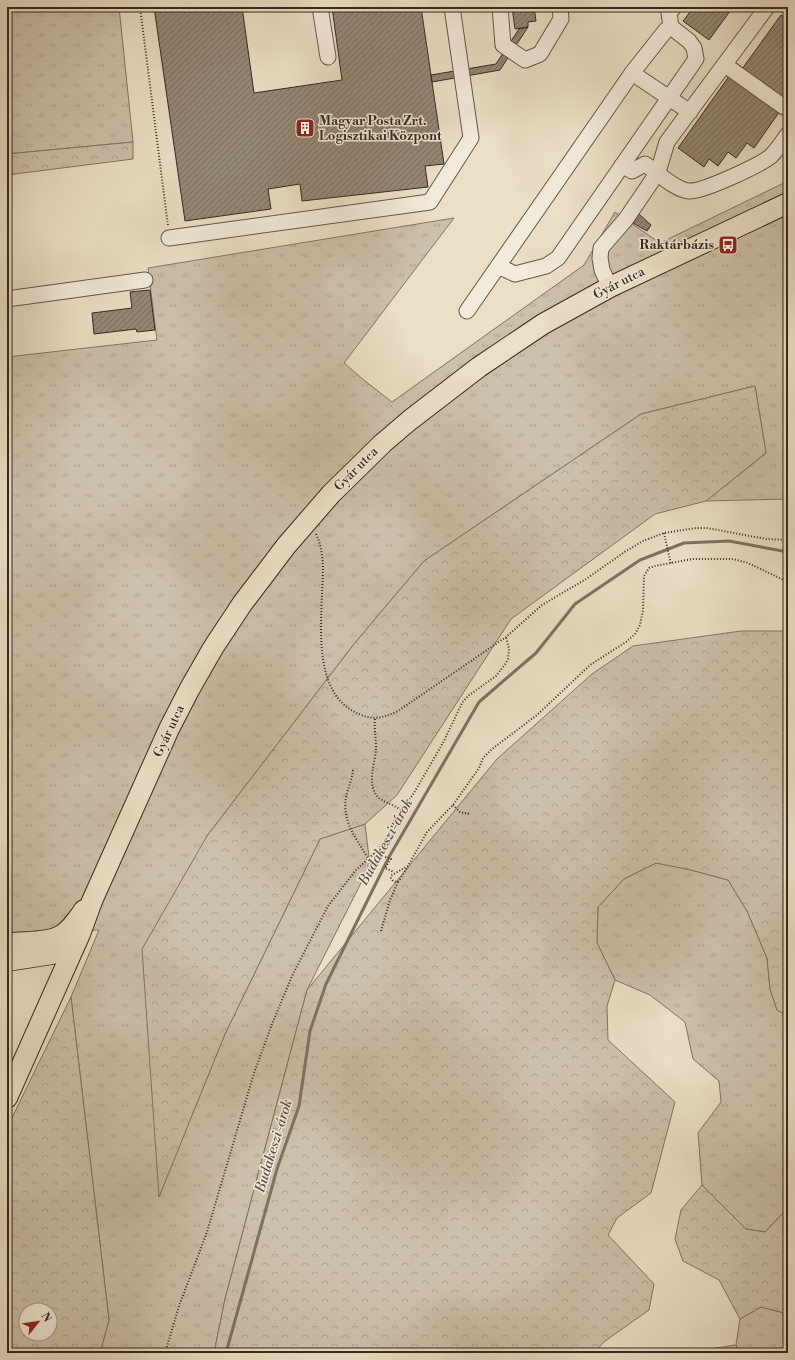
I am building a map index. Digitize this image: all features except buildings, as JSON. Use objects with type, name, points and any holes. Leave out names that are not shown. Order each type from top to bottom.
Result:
[{"type":"main road","name":"Gyár utca","points":[[7,961],[52,954],[66,947],[80,934],[92,901],[169,730],[205,662],[242,604],[286,546],[331,494],[383,443],[450,389],[508,346],[543,324],[610,287],[788,203]]},
{"type":"main road","name":"Gyár utca","points":[[7,943],[45,940],[57,937],[73,925],[92,901]]},
{"type":"main road","points":[[7,1098],[80,934]]},
{"type":"lane","points":[[320,7],[328,57]]},
{"type":"lane","points":[[169,238],[430,202],[471,138],[452,7]]},
{"type":"lane","points":[[500,7],[503,45],[525,60],[540,54],[561,19],[560,7]]},
{"type":"lane","points":[[498,266],[515,274],[546,266],[558,258],[696,59],[694,48],[671,27],[669,13],[674,7]]},
{"type":"lane","points":[[750,7],[755,23]]},
{"type":"lane","points":[[610,287],[602,270],[600,258],[601,248],[626,219],[658,172],[667,142],[767,7]]},
{"type":"lane","points":[[466,311],[632,73],[666,30],[671,27]]},
{"type":"lane","points":[[724,65],[784,107]]},
{"type":"lane","points":[[632,73],[690,112]]},
{"type":"lane","points":[[622,165],[632,171],[645,164],[658,172],[676,187],[688,191],[700,190],[760,163],[771,156],[788,134]]},
{"type":"lane","points":[[7,299],[146,280]]},
{"type":"path","points":[[140,7],[169,238]]},
{"type":"path","points":[[308,521],[320,542],[322,555],[322,652],[326,674],[331,688],[339,700],[349,709],[361,716],[375,719],[386,717],[398,710],[506,637],[542,605],[586,579],[626,551],[643,542],[664,533],[684,529],[707,528],[766,539],[788,540]]},
{"type":"path","points":[[664,533],[671,564]]},
{"type":"path","points":[[381,931],[390,900],[399,880],[427,832],[453,806],[479,768],[483,758],[492,749],[537,715],[590,665],[626,642],[635,634],[640,625],[643,610],[646,573],[652,566],[671,564],[699,558],[741,560],[788,582]]},
{"type":"path","points":[[165,1353],[179,1306],[207,1232],[254,1073],[274,1018],[293,974],[328,906],[356,870],[385,840],[401,810],[414,793],[444,741],[462,703],[468,696],[496,676],[506,663],[509,649],[506,637]]},
{"type":"path","points":[[375,719],[374,730],[376,745],[373,773],[374,789],[380,798],[395,805],[401,810]]},
{"type":"path","points":[[353,770],[352,779],[346,796],[346,816],[350,827],[368,858]]},
{"type":"path","points":[[453,806],[460,812],[470,814]]},
{"type":"path","points":[[374,853],[391,859],[385,868],[395,873]]},
{"type":"path","points":[[399,880],[396,882],[392,880],[391,876],[408,866]]},
{"type":"green space","points":[[7,7],[119,7],[133,142],[7,154]]},
{"type":"green space","points":[[133,142],[133,159],[7,175],[7,154]]},
{"type":"green space","points":[[788,181],[788,499],[706,501],[766,453],[755,386],[641,414],[424,561],[354,644],[207,836],[159,1196],[225,1034],[320,839],[365,824],[370,865],[307,990],[225,1299],[214,1353],[100,1353],[109,1320],[71,997],[99,930],[7,934],[7,357],[157,340],[148,268],[454,218],[344,363],[392,402],[584,265],[615,212],[660,243]]},
{"type":"green space","points":[[755,386],[766,453],[706,501],[655,514],[511,619],[397,795],[365,824],[320,839],[225,1034],[159,1197],[142,949],[207,836],[354,644],[424,561],[641,414]]},
{"type":"green space","points":[[741,631],[788,631],[788,1016],[777,1010],[770,989],[767,958],[747,911],[728,880],[691,870],[656,863],[624,879],[598,907],[597,943],[615,980],[607,1006],[608,1040],[675,1102],[651,1193],[617,1218],[608,1235],[654,1284],[649,1310],[605,1341],[594,1353],[214,1353],[225,1299],[307,990],[497,759],[592,674],[633,646]]},
{"type":"green space","points":[[656,863],[691,870],[728,880],[747,911],[767,958],[770,989],[777,1010],[788,1016],[788,1208],[765,1232],[746,1229],[702,1185],[698,1133],[721,1102],[719,1081],[693,1059],[685,1022],[650,995],[615,980],[597,943],[598,907],[624,879]]},
{"type":"green space","points":[[71,997],[109,1320],[100,1353],[7,1353],[7,1128]]},
{"type":"green space","points":[[702,1185],[746,1229],[765,1232],[788,1208],[788,1314],[761,1307],[740,1319],[719,1280],[683,1261],[675,1239],[681,1210]]},
{"type":"green space","points":[[761,1307],[788,1314],[788,1353],[738,1353],[736,1345],[740,1319]]},
{"type":"green space","points":[[736,1345],[738,1353],[701,1353],[703,1350]]},
{"type":"waterway","name":"Budakeszi-árok","points":[[226,1353],[277,1169],[299,1106],[310,1031],[326,984],[389,857],[479,702],[536,653],[575,604],[640,560],[684,543],[729,541],[788,552]]},
{"type":"place","name":"Magyar Posta Zrt. Logisztikai Központ","points":[[305,128]]},
{"type":"place","name":"Raktárbázis","points":[[728,245]]}]
